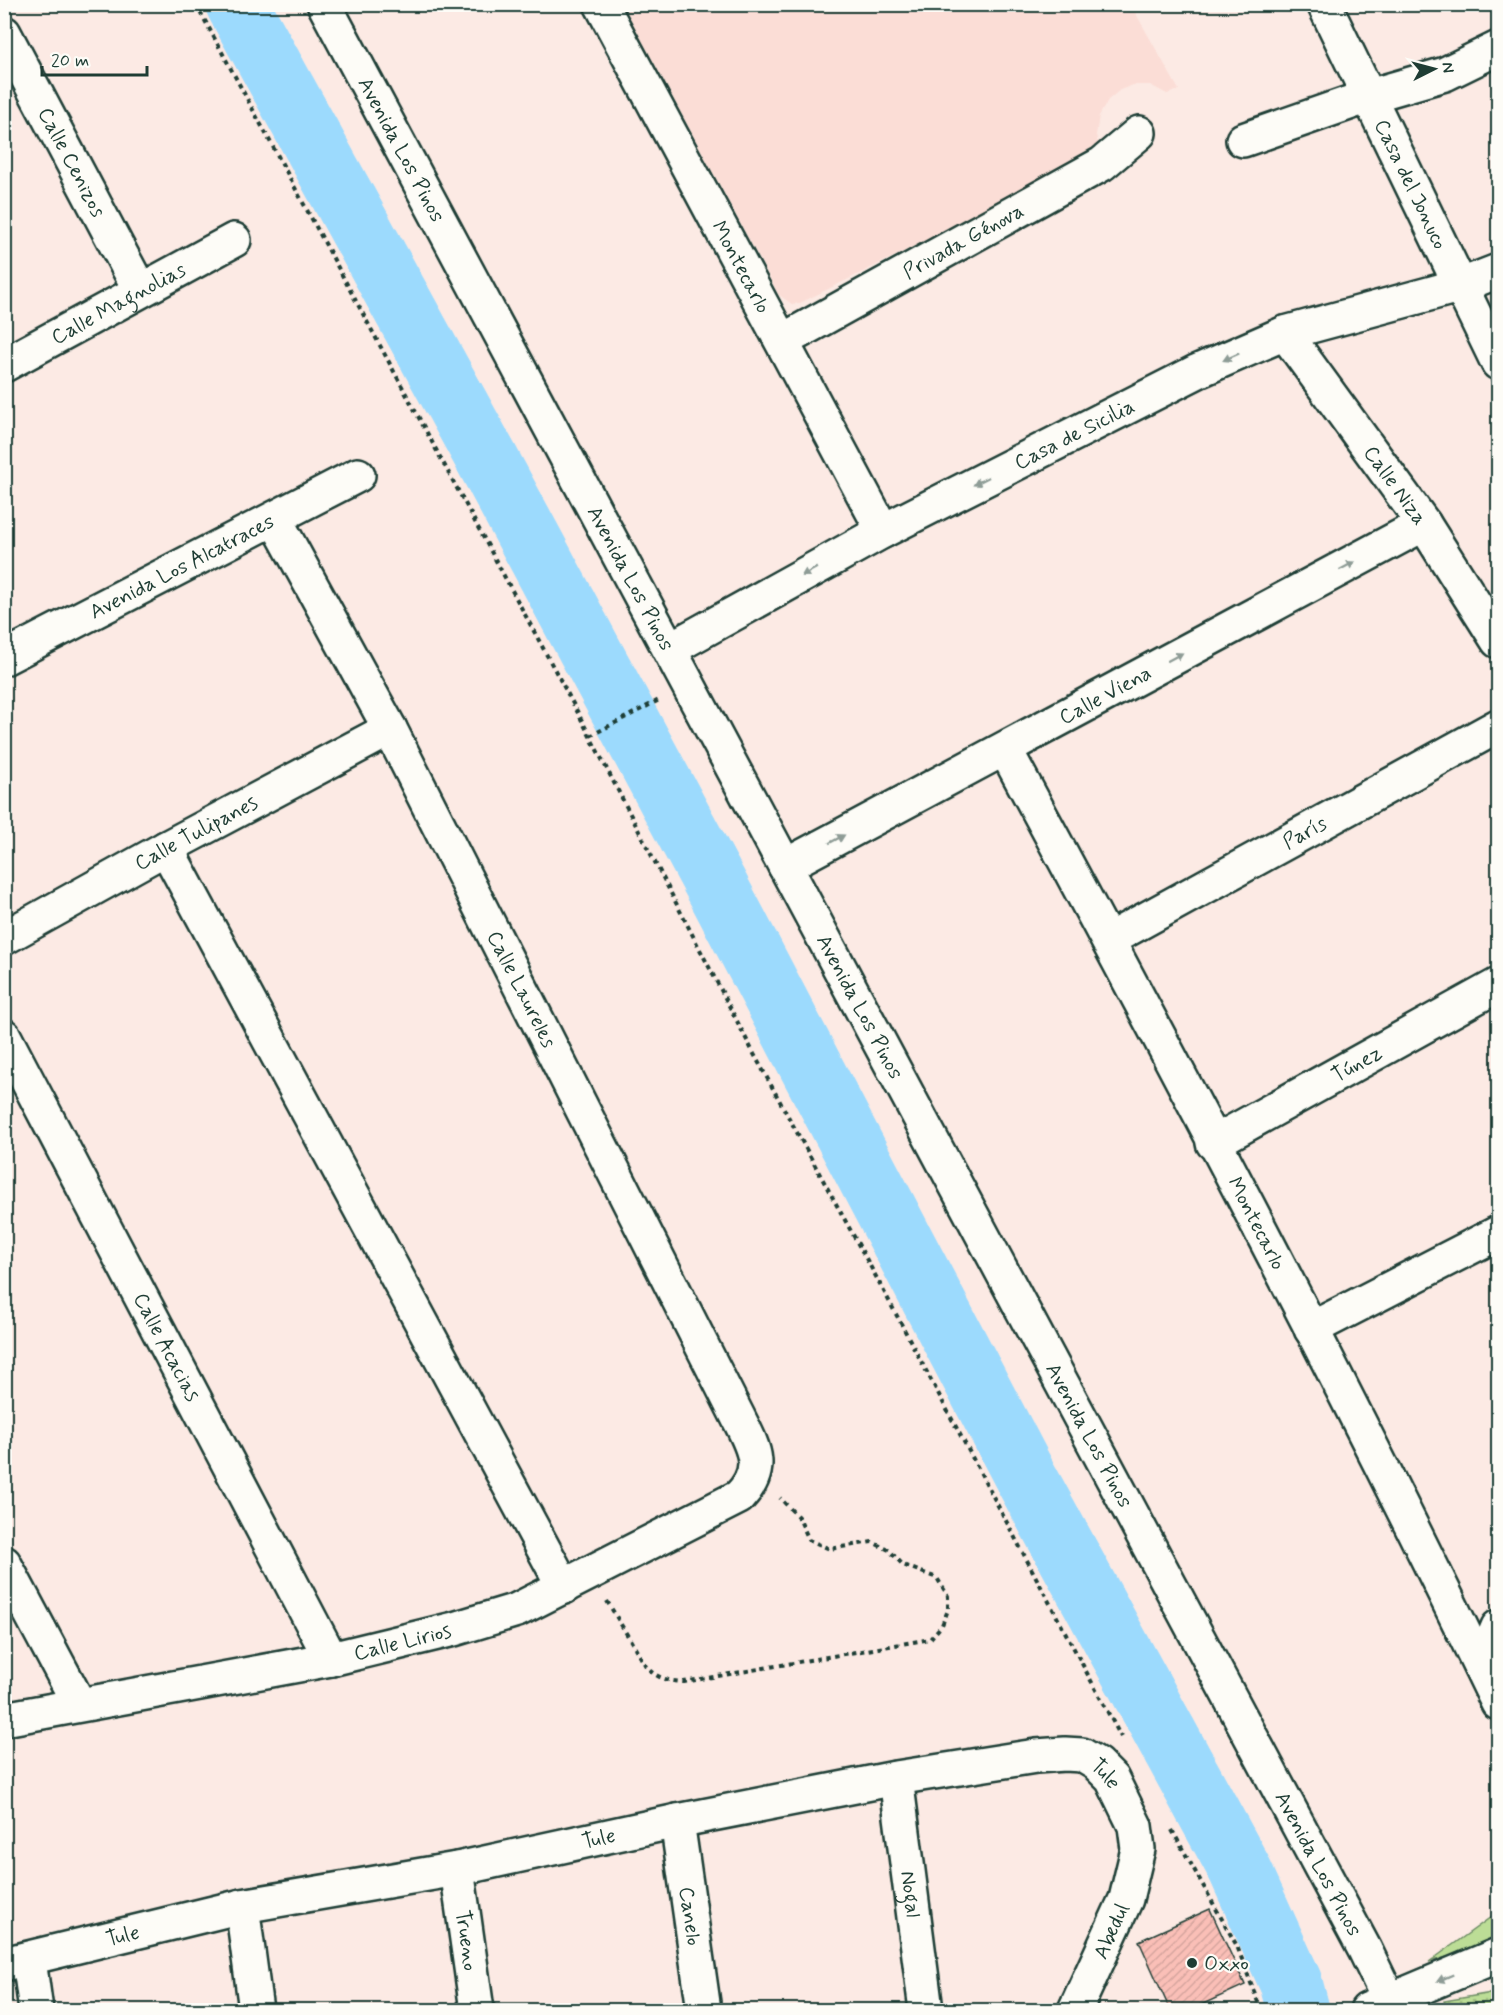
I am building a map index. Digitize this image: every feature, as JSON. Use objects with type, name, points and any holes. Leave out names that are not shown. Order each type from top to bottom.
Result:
[{"type":"street","name":"Avenida Los Pinos","points":[[324,4],[1365,1950],[1383,2007]]},
{"type":"street","name":"Montecarlo","points":[[601,4],[883,531]]},
{"type":"street","name":"Casa del Jonuco","points":[[1324,4],[1498,363]]},
{"type":"street","name":"Calle Cenizos","points":[[4,33],[141,290]]},
{"type":"street","points":[[1243,140],[1368,96],[1445,74],[1498,48]]},
{"type":"street","name":"Privada Génova","points":[[782,341],[1102,164],[1139,134]]},
{"type":"street","name":"Calle Magnolias","points":[[4,365],[234,240]]},
{"type":"street","name":"Casa de Sicilia","points":[[670,649],[883,531],[1198,371],[1285,333],[1462,285],[1498,272]]},
{"type":"street","name":"Calle Niza","points":[[1285,333],[1424,524],[1498,641]]},
{"type":"street","name":"Avenida Los Alcatraces","points":[[4,658],[358,475]]},
{"type":"street","name":"Calle Laureles","points":[[275,519],[390,729],[738,1415],[751,1444],[757,1466]]},
{"type":"street","name":"Calle Viena","points":[[785,866],[1424,524]]},
{"type":"street","name":"París","points":[[1108,940],[1498,726]]},
{"type":"street","name":"Calle Tulipanes","points":[[4,938],[166,848],[390,729]]},
{"type":"street","name":"Montecarlo","points":[[1005,749],[1108,940],[1311,1329],[1498,1703]]},
{"type":"street","points":[[166,848],[577,1581]]},
{"type":"street","name":"Túnez","points":[[1213,1143],[1498,985]]},
{"type":"street","name":"Calle Acacias","points":[[4,1036],[331,1659]]},
{"type":"street","points":[[1311,1329],[1498,1233]]},
{"type":"street","name":"Calle Lirios","points":[[4,1719],[331,1659],[454,1629],[518,1610],[739,1497],[751,1485],[757,1466]]},
{"type":"street","points":[[4,1563],[79,1704]]},
{"type":"street","points":[[1481,1667],[1498,1627]]},
{"type":"street","name":"Tule","points":[[17,1962],[242,1906],[458,1869],[676,1821],[896,1778],[1036,1756],[1082,1755],[1097,1764],[1112,1779],[1135,1826],[1138,1849]]},
{"type":"street","name":"Nogal","points":[[896,1778],[926,2010]]},
{"type":"street","name":"Canelo","points":[[676,1821],[704,2010]]},
{"type":"street","name":"Abedul","points":[[1075,2010],[1126,1899],[1135,1873],[1138,1849]]},
{"type":"street","name":"Trueno","points":[[458,1869],[477,2010]]},
{"type":"street","points":[[242,1906],[256,2010]]},
{"type":"street","points":[[1383,2007],[1498,1955]]},
{"type":"street","points":[[17,1962],[36,2010]]},
{"type":"path","points":[[196,4],[590,736],[754,1054],[880,1284],[1126,1747]]},
{"type":"path","points":[[590,736],[689,684]]},
{"type":"path","points":[[577,1581],[647,1668],[656,1677],[668,1681],[684,1682],[930,1639],[942,1625],[948,1610],[948,1596],[937,1578],[903,1565],[889,1550],[872,1542],[830,1549],[809,1540],[799,1518],[788,1508],[757,1466]]},
{"type":"path","points":[[1170,1825],[1237,1946],[1261,2010]]},
{"type":"shaded area","points":[[623,5],[1131,5],[1179,90],[1167,94],[1150,85],[1133,85],[1120,90],[1108,100],[1099,116],[1096,135],[1101,154],[800,303],[792,304],[779,295]]},
{"type":"green space","points":[[1498,1912],[1498,1943],[1429,1962]]},
{"type":"green space","points":[[1498,1992],[1498,2010],[1448,2010],[1444,2001]]},
{"type":"building","name":"Oxxo","points":[[1210,1909],[1245,1985],[1190,2010],[1170,2010],[1139,1941]]},
{"type":"waterway","points":[[237,4],[487,459],[718,889],[1024,1474],[1239,1868],[1291,1983],[1298,2010]]},
{"type":"place","name":"Oxxo","points":[[1192,1963]]}]
